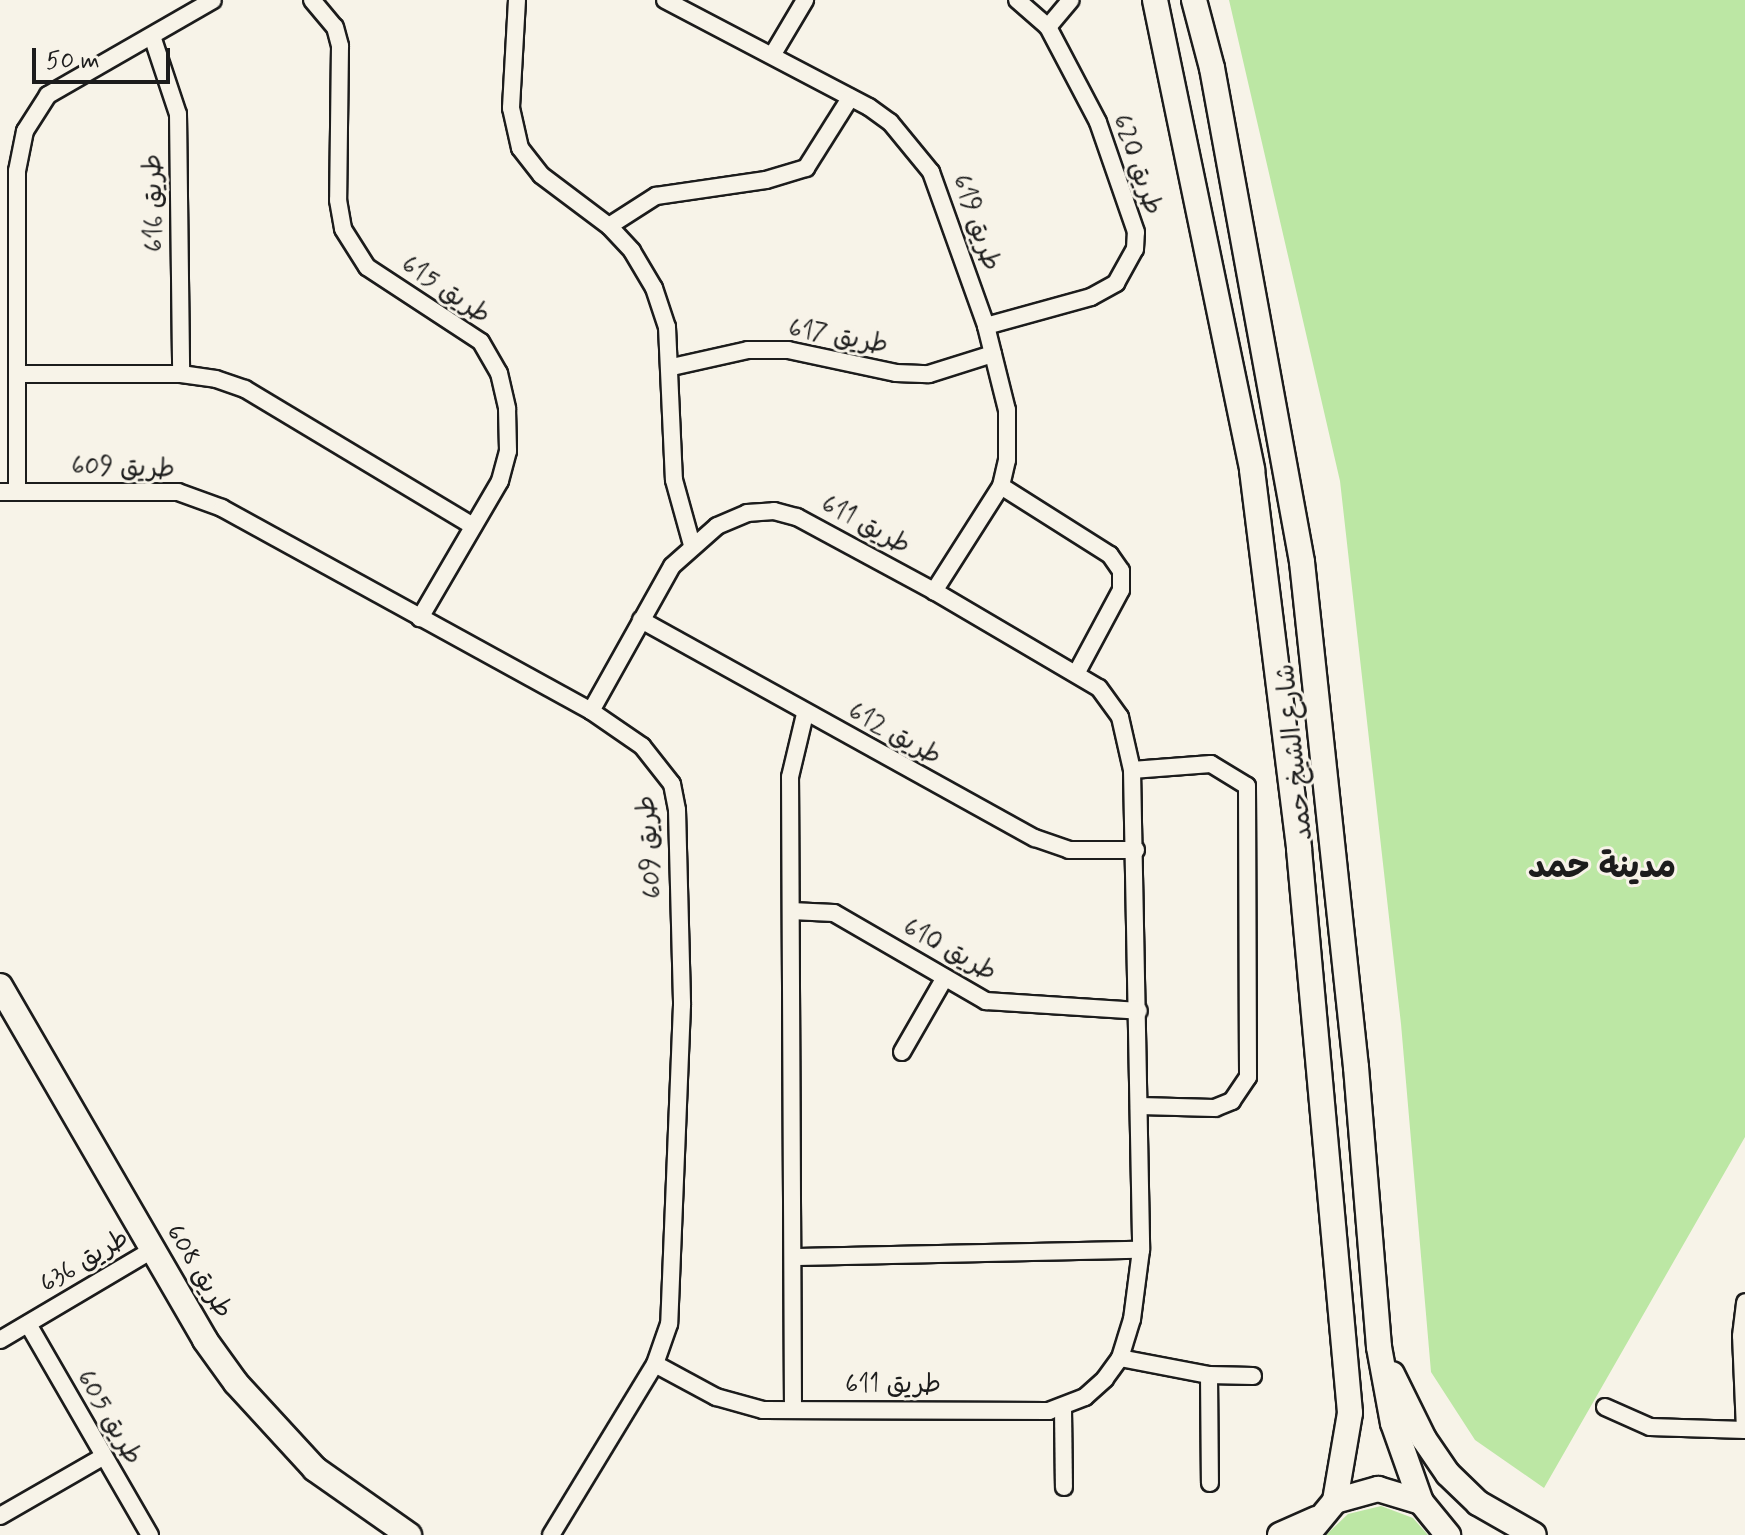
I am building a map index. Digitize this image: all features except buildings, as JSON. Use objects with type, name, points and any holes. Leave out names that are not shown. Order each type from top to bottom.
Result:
[{"type":"main road","name":"شارع الشيخ حمد","points":[[1155,0],[1252,470],[1295,817],[1349,1401],[1344,1471],[1335,1501]]},
{"type":"main road","name":"شارع الشيخ حمد","points":[[1194,0],[1215,83],[1302,562],[1356,1067],[1379,1347],[1393,1423],[1421,1502]]},
{"type":"main road","name":"طريق 608","points":[[0,986],[205,1340],[272,1427],[315,1469],[409,1535]]},
{"type":"main road","points":[[1379,1347],[1424,1439],[1448,1474],[1478,1503],[1534,1535]]},
{"type":"main road","points":[[1280,1535],[1311,1527],[1335,1501],[1378,1489],[1421,1502],[1450,1534]]},
{"type":"street","points":[[17,492],[17,171],[25,131],[48,95],[213,0]]},
{"type":"street","name":"طريق 615","points":[[312,0],[335,27],[340,46],[338,200],[343,229],[367,267],[481,342],[499,373],[507,409],[508,451],[500,481],[420,618]]},
{"type":"street","points":[[517,0],[511,108],[520,148],[541,175],[609,226],[632,251],[654,288],[672,367],[674,480],[692,545]]},
{"type":"street","name":"طريق 619","points":[[665,0],[773,54],[890,122],[931,172],[986,326],[1007,410],[1007,460],[1001,486],[934,591]]},
{"type":"street","points":[[773,54],[805,0]]},
{"type":"street","name":"طريق 620","points":[[986,326],[1091,297],[1116,283],[1135,249],[1136,232],[1098,122],[1048,27],[1017,0]]},
{"type":"street","points":[[1048,27],[1071,0]]},
{"type":"street","name":"طريق 616","points":[[152,36],[178,114],[181,374]]},
{"type":"street","points":[[609,226],[656,196],[766,180],[806,168],[850,98]]},
{"type":"street","name":"طريق 617","points":[[672,367],[748,350],[788,350],[896,373],[929,374],[993,354]]},
{"type":"street","points":[[17,374],[181,374],[245,389],[473,526]]},
{"type":"street","points":[[1001,486],[1110,555],[1121,571],[1121,590],[1076,674]]},
{"type":"street","name":"طريق 609","points":[[0,492],[178,492],[222,508],[591,711],[658,761],[672,784],[677,810],[682,1005],[673,1288],[655,1364],[551,1535]]},
{"type":"street","name":"طريق 611","points":[[591,711],[672,566],[692,545],[717,526],[747,513],[774,511],[797,517],[934,591],[1076,674],[1113,702],[1132,770],[1136,850],[1141,1250],[1132,1319],[1120,1358],[1105,1379],[1063,1409],[793,1410],[740,1407],[655,1364]]},
{"type":"street","name":"طريق 612","points":[[641,620],[805,714],[1051,846],[1136,850]]},
{"type":"street","points":[[793,1410],[790,777],[805,714]]},
{"type":"street","points":[[1132,770],[1211,764],[1247,786],[1248,1077],[1232,1101],[1215,1108],[1139,1106]]},
{"type":"street","name":"طريق 610","points":[[791,911],[834,913],[944,979],[1002,1005],[1139,1011]]},
{"type":"street","points":[[902,1052],[944,979]]},
{"type":"street","name":"طريق 636","points":[[0,1340],[152,1250]]},
{"type":"street","points":[[794,1257],[1141,1250]]},
{"type":"street","points":[[1605,1407],[1650,1427],[1745,1430],[1741,1336],[1745,1302]]},
{"type":"street","name":"طريق 605","points":[[28,1324],[101,1458],[150,1535]]},
{"type":"street","points":[[1120,1358],[1209,1375],[1253,1376]]},
{"type":"street","points":[[1209,1375],[1210,1483]]},
{"type":"street","points":[[1063,1409],[1064,1487]]},
{"type":"street","points":[[0,1516],[101,1458]]},
{"type":"green space","points":[[1229,0],[1745,0],[1745,1137],[1544,1488],[1475,1440],[1431,1372],[1401,1024],[1340,481]]},
{"type":"green space","points":[[1381,1506],[1413,1518],[1428,1535],[1326,1535],[1348,1514]]},
{"type":"district","name":"مدينة حمد","points":[[1602,868]]}]
